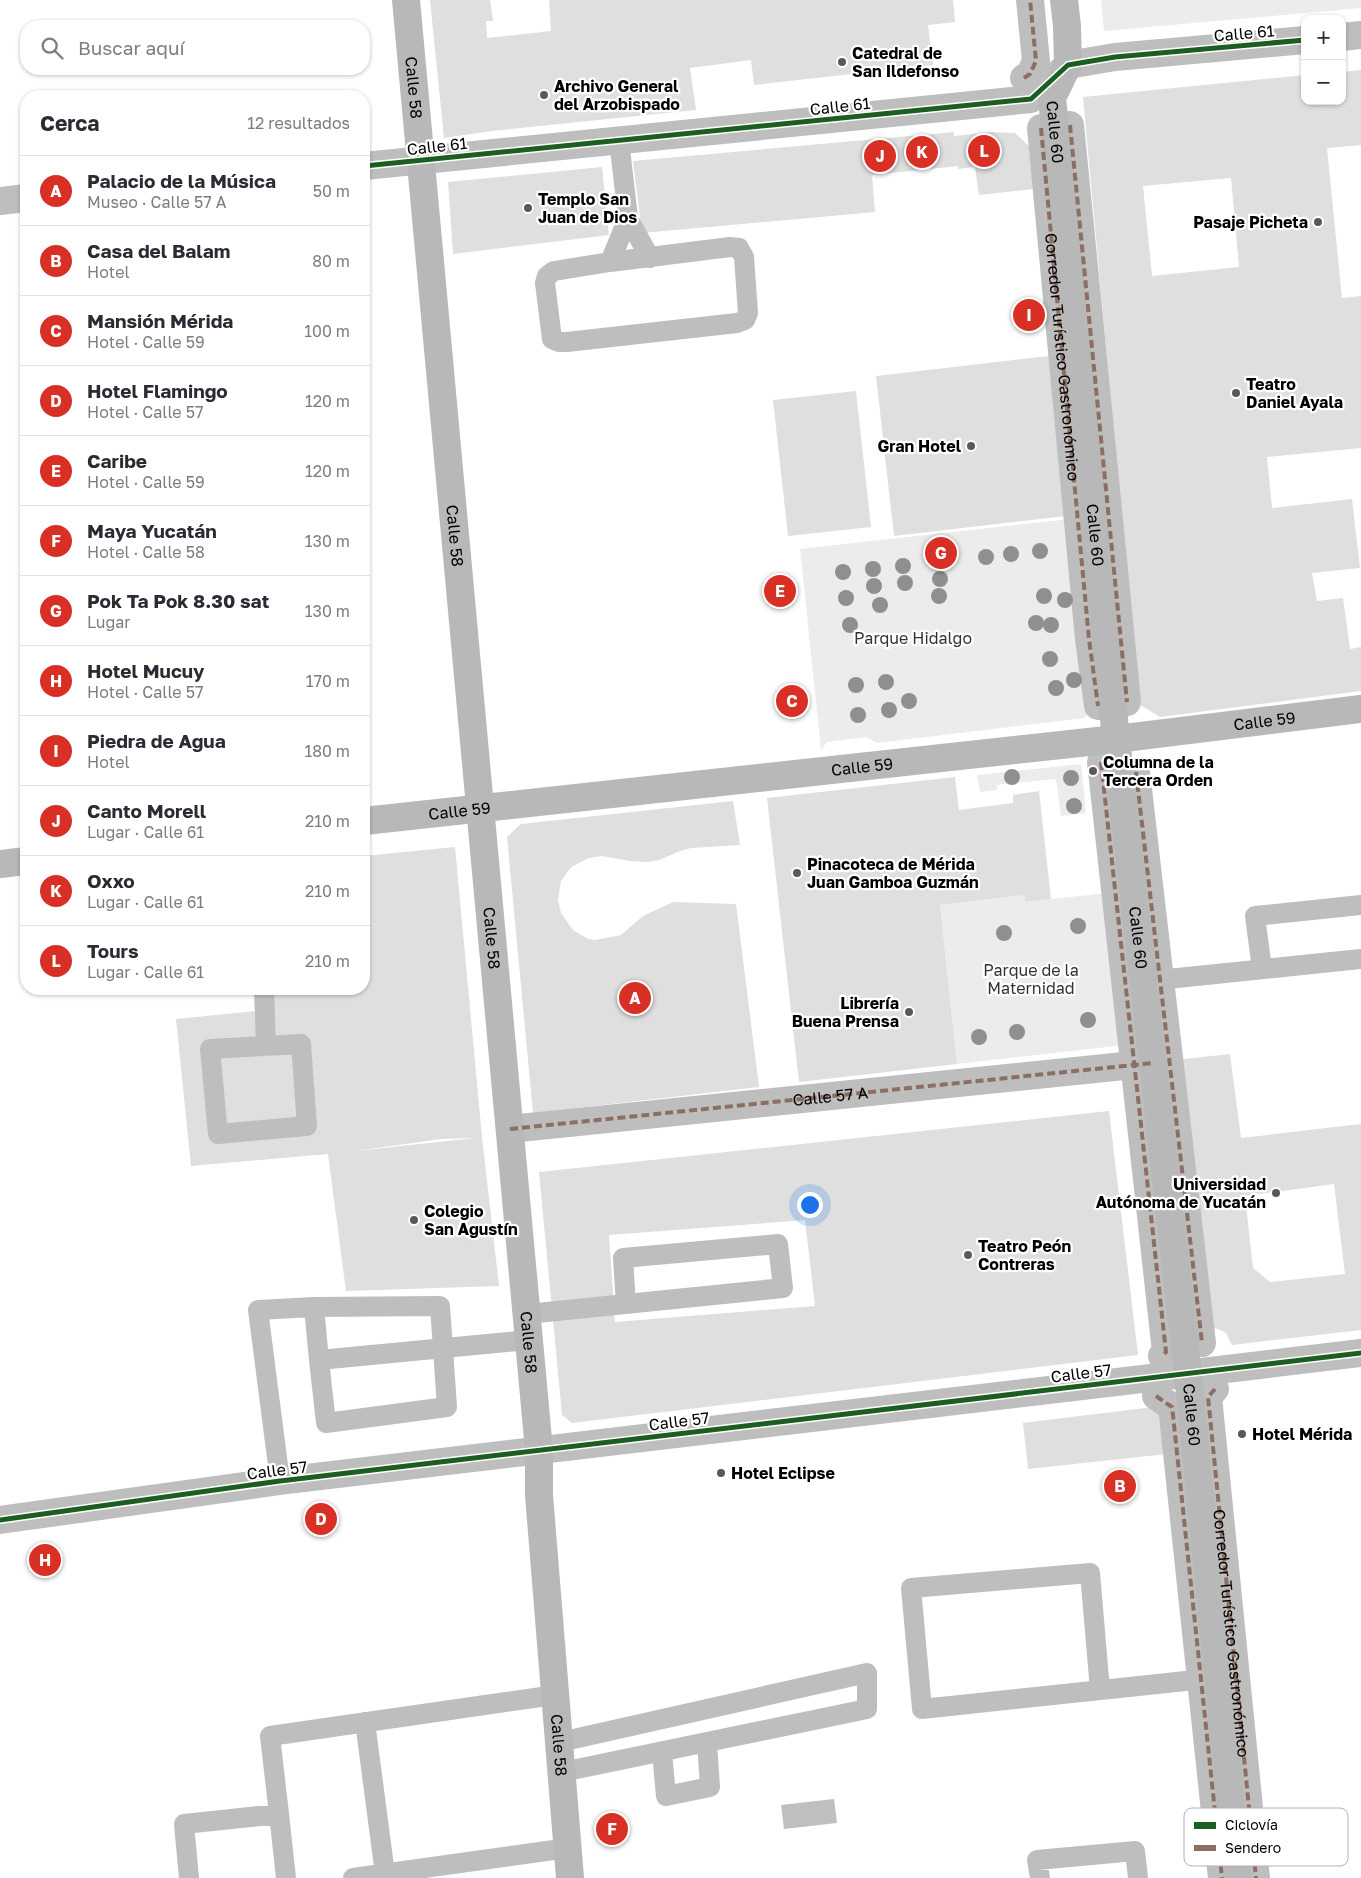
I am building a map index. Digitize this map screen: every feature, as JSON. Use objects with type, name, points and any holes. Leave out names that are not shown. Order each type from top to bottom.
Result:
[{"type":"main road","name":"Calle 58","points":[[406,0],[539,1450],[539,1495],[570,1878]]},
{"type":"main road","name":"Calle 60","points":[[1064,0],[1068,65],[1052,98],[1116,739],[1152,981],[1144,1064],[1188,1374],[1210,1678],[1228,1808]]},
{"type":"main road","name":"Calle 59","points":[[370,820],[1116,739],[1361,709]]},
{"type":"main road","points":[[0,864],[20,861]]},
{"type":"street","points":[[1024,78],[1030,74],[1036,61],[1030,0]]},
{"type":"street","points":[[1346,37],[1361,36]]},
{"type":"street","name":"Calle 61","points":[[370,165],[1032,99],[1068,65],[1115,57],[1301,40]]},
{"type":"street","name":"Corredor Turístico Gastronómico","points":[[1070,124],[1127,702]]},
{"type":"street","name":"Corredor Turístico Gastronómico","points":[[1041,128],[1089,638],[1098,706]]},
{"type":"street","points":[[0,201],[20,199]]},
{"type":"street","points":[[1101,762],[1144,1064],[1166,1352],[1162,1356]]},
{"type":"street","points":[[1136,772],[1152,981],[1202,1343]]},
{"type":"street","name":"Calle 57 A","points":[[510,1129],[1144,1064]]},
{"type":"street","name":"Calle 57","points":[[0,1520],[280,1482],[539,1450],[1361,1353]]},
{"type":"street","name":"Corredor Turístico Gastronómico","points":[[1215,1389],[1208,1398],[1249,1808]]},
{"type":"street","points":[[1156,1396],[1172,1407],[1210,1678],[1218,1808]]},
{"type":"lane","points":[[618,140],[628,218],[650,258]]},
{"type":"lane","points":[[610,262],[628,218]]},
{"type":"lane","points":[[730,247],[739,248],[744,258],[748,313],[745,320],[737,323],[567,342],[552,339],[545,283],[547,276],[554,271],[650,258],[730,247]]},
{"type":"lane","points":[[1262,969],[1255,916],[1361,905]]},
{"type":"lane","points":[[1152,981],[1361,959]]},
{"type":"lane","points":[[264,995],[266,1046]]},
{"type":"lane","points":[[301,1044],[307,1126],[218,1134],[210,1049],[266,1046],[301,1044]]},
{"type":"lane","points":[[319,1360],[443,1348],[626,1304],[783,1288],[778,1244],[623,1258],[626,1304]]},
{"type":"lane","points":[[280,1482],[258,1310],[314,1307],[440,1306],[446,1407],[326,1423],[314,1307]]},
{"type":"lane","points":[[1100,1690],[1090,1574],[910,1588],[922,1709],[1100,1690],[1210,1678]]},
{"type":"lane","points":[[560,1742],[868,1673],[867,1709],[562,1772]]},
{"type":"lane","points":[[286,1878],[270,1736],[555,1696]]},
{"type":"lane","points":[[365,1722],[385,1874]]},
{"type":"lane","points":[[662,1752],[666,1796],[710,1788],[707,1742]]},
{"type":"lane","points":[[190,1878],[184,1824],[280,1814]]},
{"type":"lane","points":[[353,1878],[568,1848]]},
{"type":"lane","points":[[1040,1878],[1037,1860],[1135,1851],[1138,1878]]},
{"type":"green space","points":[[1101,0],[1361,0],[1361,8],[1104,31]]},
{"type":"green space","name":"Parque Hidalgo","points":[[1079,518],[1098,706],[1084,718],[877,743],[866,737],[827,742],[821,750],[800,549]]},
{"type":"green space","points":[[1081,764],[1086,813],[1061,816],[1056,779],[997,785],[997,790],[980,792],[977,775]]},
{"type":"green space","name":"Parque de la Maternidad","points":[[1116,892],[1133,1044],[957,1064],[940,905],[1024,895],[1025,902]]},
{"type":"shaded area","points":[[834,1799],[837,1823],[784,1829],[781,1805]]},
{"type":"building","name":"Catedral de San Ildefonso","points":[[430,0],[490,0],[493,21],[486,21],[487,38],[551,31],[549,0],[953,0],[955,22],[928,25],[933,65],[754,85],[751,60],[690,68],[696,110],[492,131],[444,138]]},
{"type":"building","points":[[1361,70],[1361,145],[1327,148],[1342,298],[1361,296],[1361,448],[1267,457],[1272,508],[1352,499],[1360,568],[1312,573],[1317,601],[1343,598],[1350,649],[1361,647],[1361,691],[1160,717],[1139,704],[1083,97],[1301,75],[1301,105],[1346,105],[1346,72]],"holes":[[[1231,178],[1239,267],[1152,276],[1143,186]]]},
{"type":"building","points":[[954,132],[954,136],[992,132],[1015,133],[1029,146],[1033,189],[979,195],[975,167],[958,169],[958,166],[872,175],[875,212],[642,233],[633,161]]},
{"type":"building","name":"Templo San Juan de Dios","points":[[602,167],[609,235],[453,254],[448,182]]},
{"type":"building","name":"Gran Hotel","points":[[1049,356],[1066,516],[894,536],[876,376]]},
{"type":"building","points":[[856,391],[871,527],[788,536],[773,400]]},
{"type":"building","points":[[955,777],[959,810],[1013,803],[1013,795],[1039,791],[1051,899],[1025,902],[1024,895],[940,905],[957,1064],[799,1082],[767,798]]},
{"type":"building","points":[[733,801],[740,845],[691,848],[659,860],[647,862],[602,856],[589,858],[573,866],[568,871],[561,881],[558,900],[561,913],[573,930],[588,939],[595,940],[621,935],[643,916],[673,902],[736,904],[759,1087],[533,1113],[507,837],[521,824]]},
{"type":"building","points":[[455,847],[482,1137],[499,1286],[346,1291],[328,1154],[191,1166],[176,1019],[257,1011],[256,995],[370,995],[370,855]],"holes":[[[476,1138],[355,1151],[441,1139]]]},
{"type":"building","name":"Universidad Autónoma de Yucatán","points":[[1230,1054],[1241,1138],[1361,1124],[1361,1330],[1232,1345],[1226,1333],[1218,1329],[1205,1327],[1175,1060]],"holes":[[[1334,1184],[1345,1274],[1270,1282],[1253,1268],[1245,1196]]]},
{"type":"building","name":"Teatro Peón Contreras","points":[[1109,1111],[1138,1355],[572,1423],[562,1415],[539,1172]],"holes":[[[805,1220],[815,1306],[615,1322],[609,1235]]]},
{"type":"building","points":[[1161,1406],[1167,1454],[1028,1469],[1023,1423]]},
{"type":"marked path","points":[[1024,78],[1030,74],[1036,61],[1030,0]]},
{"type":"marked path","points":[[1070,125],[1127,702]]},
{"type":"marked path","points":[[1041,128],[1089,639],[1098,706]]},
{"type":"marked path","points":[[1101,762],[1166,1352],[1162,1356]]},
{"type":"marked path","points":[[1136,772],[1202,1343]]},
{"type":"marked path","points":[[510,1129],[1153,1063]]},
{"type":"marked path","points":[[1215,1389],[1208,1397],[1249,1808]]},
{"type":"marked path","points":[[1156,1396],[1172,1407],[1215,1808]]},
{"type":"marked path","points":[[1221,1866],[1222,1878]]},
{"type":"marked path","points":[[1255,1866],[1256,1878]]},
{"type":"cycle path","points":[[370,165],[1031,99],[1068,65],[1115,57],[1301,40]]},
{"type":"cycle path","points":[[0,1520],[280,1481],[1361,1353]]},
{"type":"place","name":"Catedral de San Ildefonso","points":[[842,62]]},
{"type":"place","name":"Archivo General del Arzobispado","points":[[544,95]]},
{"type":"place","name":"Tours","points":[[984,151]]},
{"type":"place","name":"Oxxo","points":[[922,152]]},
{"type":"place","name":"Canto Morell","points":[[880,156]]},
{"type":"place","name":"Templo San Juan de Dios","points":[[528,208]]},
{"type":"place","name":"Pasaje Picheta","points":[[1318,222]]},
{"type":"place","name":"Piedra de Agua","points":[[1029,315]]},
{"type":"place","name":"Teatro Daniel Ayala","points":[[1236,393]]},
{"type":"place","name":"Gran Hotel","points":[[971,446]]},
{"type":"place","name":"Pok Ta Pok 8.30 sat","points":[[941,553]]},
{"type":"place","name":"Caribe","points":[[780,591]]},
{"type":"place","name":"Mansión Mérida","points":[[792,701]]},
{"type":"place","name":"Columna de la Tercera Orden","points":[[1093,771]]},
{"type":"place","name":"Pinacoteca de Mérida Juan Gamboa Guzmán","points":[[797,873]]},
{"type":"place","name":"Palacio de la Música","points":[[635,998]]},
{"type":"place","name":"Librería Buena Prensa","points":[[909,1012]]},
{"type":"place","name":"Universidad Autónoma de Yucatán","points":[[1276,1193]]},
{"type":"place","name":"Colegio San Agustín","points":[[414,1220]]},
{"type":"place","name":"Teatro Peón Contreras","points":[[968,1255]]},
{"type":"place","name":"Hotel Mérida","points":[[1242,1434]]},
{"type":"place","name":"Hotel Eclipse","points":[[721,1473]]},
{"type":"place","name":"Casa del Balam","points":[[1120,1486]]},
{"type":"place","name":"Hotel Flamingo","points":[[321,1519]]},
{"type":"place","name":"Hotel Mucuy","points":[[45,1560]]},
{"type":"place","name":"Maya Yucatán","points":[[612,1829]]}]
